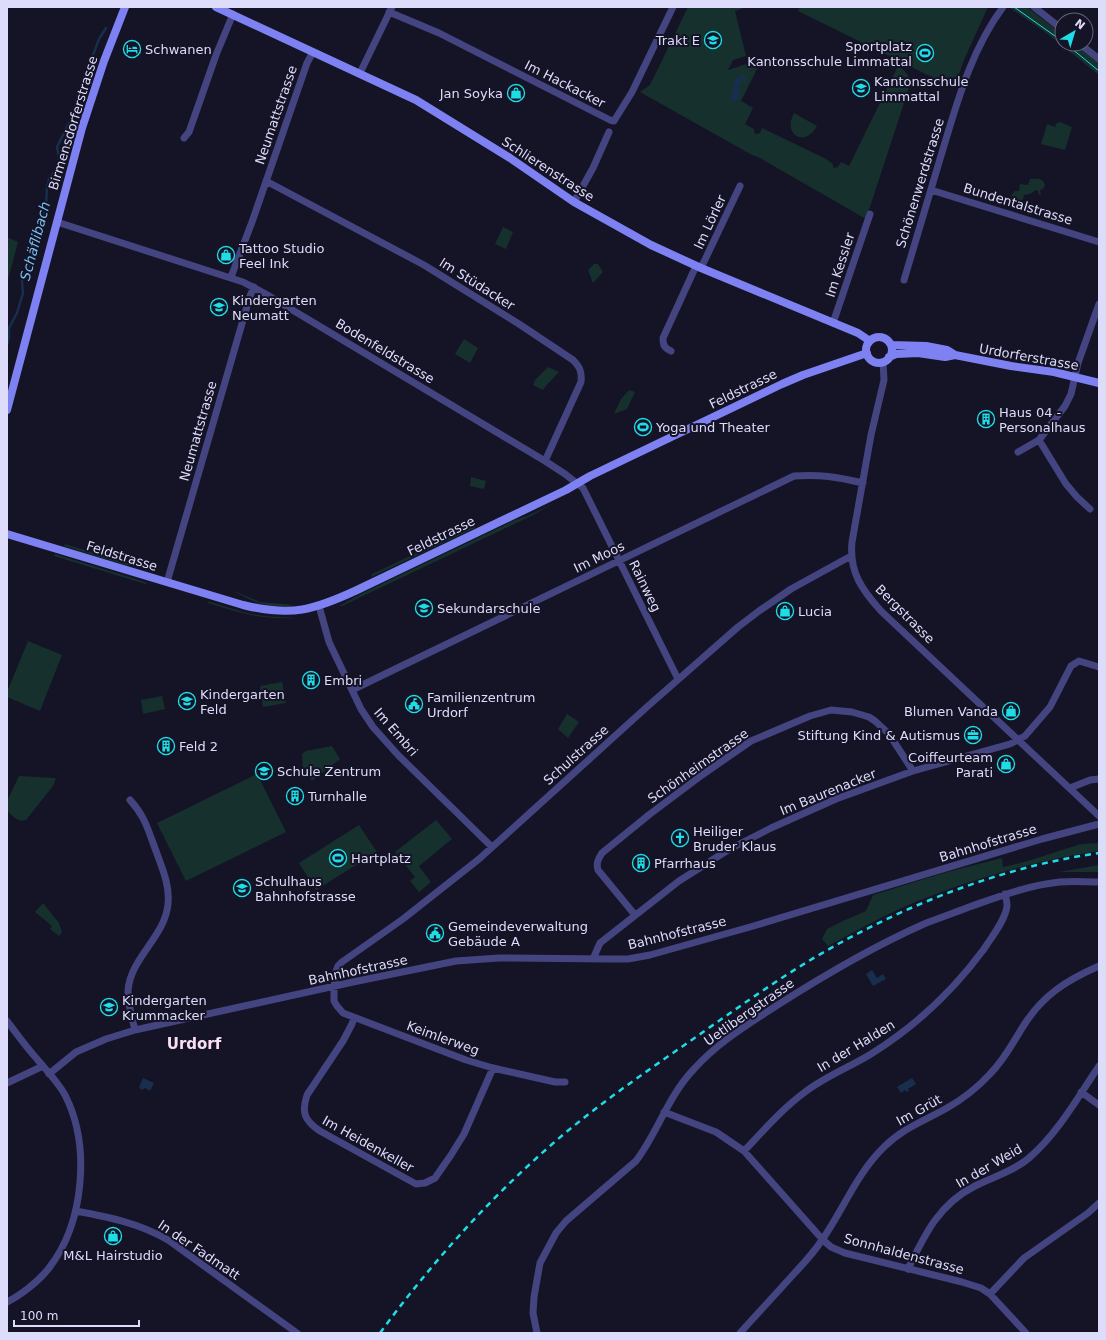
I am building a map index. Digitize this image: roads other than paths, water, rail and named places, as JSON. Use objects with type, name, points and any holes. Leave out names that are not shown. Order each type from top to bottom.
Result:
[{"type":"main road","name":"Birmensdorferstrasse","points":[[7,410],[82,128],[104,61],[125,7]]},
{"type":"main road","name":"Schlierenstrasse","points":[[216,7],[416,100],[510,158],[574,202],[650,245],[698,267],[858,333],[870,341]]},
{"type":"main road","points":[[882,337],[891,345],[892,351],[886,360],[879,362],[871,360],[867,353],[868,344],[875,338],[882,337]]},
{"type":"main road","name":"Urdorferstrasse","points":[[891,345],[926,346],[947,350],[955,355],[1010,366],[1075,376],[1099,383]]},
{"type":"main road","name":"Feldstrasse","points":[[7,534],[261,610],[286,612],[319,606],[340,598],[529,508],[566,490],[590,476],[782,384],[808,372],[867,353]]},
{"type":"main road","name":"Urdorferstrasse","points":[[886,360],[896,354],[927,354],[945,357],[955,355]]},
{"type":"street","name":"Im Hackacker","points":[[391,10],[614,121],[632,92],[674,7]]},
{"type":"street","name":"Schönenwerdstrasse","points":[[904,280],[959,96],[988,28],[1003,7]]},
{"type":"street","points":[[1034,7],[1054,23]]},
{"type":"street","points":[[360,73],[391,10]]},
{"type":"street","points":[[184,138],[189,132],[216,55],[233,14]]},
{"type":"street","name":"Neumattstrasse","points":[[231,278],[245,243],[307,63],[313,52]]},
{"type":"street","points":[[1090,52],[1099,59]]},
{"type":"street","points":[[574,202],[593,168],[609,132]]},
{"type":"street","name":"Im Stüdacker","points":[[266,181],[424,265],[519,324],[573,360],[580,367],[582,376],[581,382],[545,461]]},
{"type":"street","name":"Im Lörler","points":[[670,351],[663,345],[663,338],[740,186]]},
{"type":"street","name":"Bundentalstrasse","points":[[931,190],[1099,242]]},
{"type":"street","name":"Im Kessler","points":[[833,323],[870,214]]},
{"type":"street","name":"Bodenfeldstrasse","points":[[57,222],[231,278],[254,287],[545,461],[577,483]]},
{"type":"street","name":"Neumattstrasse","points":[[167,582],[250,296],[254,287]]},
{"type":"street","points":[[1018,452],[1039,440],[1065,406],[1071,394],[1078,363],[1099,304]]},
{"type":"street","name":"Bergstrasse","points":[[886,360],[884,380],[875,414],[853,536],[851,556],[855,575],[868,596],[881,611],[931,656],[1099,816]]},
{"type":"street","points":[[1039,440],[1066,484],[1090,509]]},
{"type":"street","name":"Im Moos","points":[[352,690],[794,476],[813,474],[862,483]]},
{"type":"street","name":"Rainweg","points":[[577,483],[583,488],[678,679]]},
{"type":"street","name":"Schulstrasse","points":[[334,987],[336,971],[342,962],[403,919],[492,847],[678,679],[758,611],[791,589],[851,556]]},
{"type":"street","name":"Im Embri","points":[[319,606],[329,642],[361,709],[373,727],[385,742],[492,847]]},
{"type":"street","name":"Im Baurenacker","points":[[593,959],[600,943],[679,881],[728,850],[771,828],[836,799],[913,771],[1010,744],[1025,736],[1050,707],[1071,666],[1080,661],[1099,667]]},
{"type":"street","name":"Schönheimstrasse","points":[[635,915],[598,870],[598,859],[650,814],[702,774],[751,741],[810,716],[832,710],[852,712],[869,717],[882,727],[896,744],[913,771]]},
{"type":"street","points":[[1070,788],[1090,780],[1099,779]]},
{"type":"street","points":[[130,800],[142,815],[165,875],[169,892],[168,905],[163,922],[138,963],[129,984],[128,999],[135,1030]]},
{"type":"street","name":"Bahnhofstrasse","points":[[49,1074],[76,1052],[106,1039],[135,1030],[456,961],[499,958],[628,959],[658,953],[750,927],[1042,839],[1099,824]]},
{"type":"street","name":"Uetlibergstrasse","points":[[537,1333],[533,1313],[534,1297],[540,1263],[556,1233],[566,1221],[636,1161],[684,1080],[703,1059],[720,1045],[786,1000],[881,944],[925,924],[1005,894],[1059,882],[1099,882]]},
{"type":"street","name":"In der Halden","points":[[744,1151],[782,1111],[800,1095],[821,1081],[869,1055],[897,1037],[942,998],[972,964],[998,927],[1006,913],[1007,906],[1005,894]]},
{"type":"street","name":"Im Grüt","points":[[740,1333],[823,1240],[864,1170],[884,1147],[905,1129],[948,1107],[980,1084],[1003,1059],[1024,1025],[1042,1002],[1062,985],[1078,975],[1099,966]]},
{"type":"street","name":"Keimlerweg","points":[[334,987],[334,1000],[343,1013],[446,1053],[493,1068],[554,1082],[565,1082]]},
{"type":"street","name":"Im Heidenkeller","points":[[354,1017],[343,1041],[307,1096],[304,1105],[307,1121],[320,1131],[416,1184],[425,1183],[435,1178],[451,1155],[464,1134],[493,1068]]},
{"type":"street","points":[[7,1021],[64,1094],[77,1124],[81,1169],[76,1211],[68,1236],[49,1268],[39,1279],[7,1302]]},
{"type":"street","points":[[7,1083],[43,1066]]},
{"type":"street","name":"In der Weid","points":[[908,1269],[929,1229],[940,1212],[974,1186],[1015,1167],[1028,1159],[1050,1135],[1099,1066]]},
{"type":"street","points":[[1081,1092],[1099,1105]]},
{"type":"street","name":"Sonnhaldenstrasse","points":[[664,1112],[716,1132],[744,1151],[823,1240],[831,1247],[845,1253],[981,1288],[990,1294],[1026,1333]]},
{"type":"street","points":[[990,1294],[1024,1258],[1099,1203]]},
{"type":"street","name":"In der Fadmatt","points":[[76,1211],[116,1219],[153,1232],[168,1240],[297,1333]]},
{"type":"water","points":[[740,75],[744,75],[745,83],[741,81],[739,88],[740,96],[738,100],[734,102],[730,95],[735,80]]},
{"type":"water","points":[[872,970],[877,978],[883,974],[886,979],[873,986],[866,974]]},
{"type":"water","points":[[143,1078],[154,1083],[150,1091],[145,1088],[142,1090],[139,1087]]},
{"type":"water","points":[[912,1078],[916,1084],[908,1089],[909,1091],[907,1092],[905,1090],[901,1093],[897,1087]]},
{"type":"waterway","name":"Schäflibach","points":[[7,345],[9,328],[17,313],[23,293],[22,282],[24,275],[29,268],[35,245],[34,238],[37,225],[43,216],[46,207],[49,179],[59,165],[57,147],[72,117],[78,95],[99,39],[106,28]]},
{"type":"tram line","points":[[1014,7],[1054,35]]},
{"type":"tram line","points":[[1076,52],[1099,71]]},
{"type":"railway","points":[[380,1333],[419,1283],[460,1235],[526,1167],[569,1130],[626,1086],[772,984],[840,943],[870,927],[933,899],[966,886],[1032,866],[1099,853]]},
{"type":"place","name":"Trakt E","points":[[713,40]]},
{"type":"place","name":"Schwanen","points":[[132,49]]},
{"type":"place","name":"Sportplatz Kantonsschule Limmattal","points":[[925,53]]},
{"type":"place","name":"Kantonsschule Limmattal","points":[[861,88]]},
{"type":"place","name":"Jan Soyka","points":[[516,93]]},
{"type":"place","name":"Tattoo Studio Feel Ink","points":[[226,255]]},
{"type":"place","name":"Kindergarten Neumatt","points":[[219,307]]},
{"type":"place","name":"Haus 04 - Personalhaus","points":[[986,419]]},
{"type":"place","name":"Yoga und Theater","points":[[643,427]]},
{"type":"place","name":"Sekundarschule","points":[[424,608]]},
{"type":"place","name":"Lucia","points":[[785,611]]},
{"type":"place","name":"Embri","points":[[311,680]]},
{"type":"place","name":"Kindergarten Feld","points":[[187,701]]},
{"type":"place","name":"Familienzentrum Urdorf","points":[[414,704]]},
{"type":"place","name":"Blumen Vanda","points":[[1011,711]]},
{"type":"place","name":"Stiftung Kind & Autismus","points":[[973,735]]},
{"type":"place","name":"Feld 2","points":[[166,746]]},
{"type":"place","name":"Coiffeurteam Parati","points":[[1006,764]]},
{"type":"place","name":"Schule Zentrum","points":[[264,771]]},
{"type":"place","name":"Turnhalle","points":[[295,796]]},
{"type":"place","name":"Heiliger Bruder Klaus","points":[[680,838]]},
{"type":"place","name":"Hartplatz","points":[[338,858]]},
{"type":"place","name":"Pfarrhaus","points":[[641,863]]},
{"type":"place","name":"Schulhaus Bahnhofstrasse","points":[[242,888]]},
{"type":"place","name":"Gemeindeverwaltung Gebäude A","points":[[435,933]]},
{"type":"place","name":"Kindergarten Krummacker","points":[[109,1007]]},
{"type":"place","name":"M&L Hairstudio","points":[[113,1236]]},
{"type":"district","name":"Urdorf","points":[[194,1044]]}]
